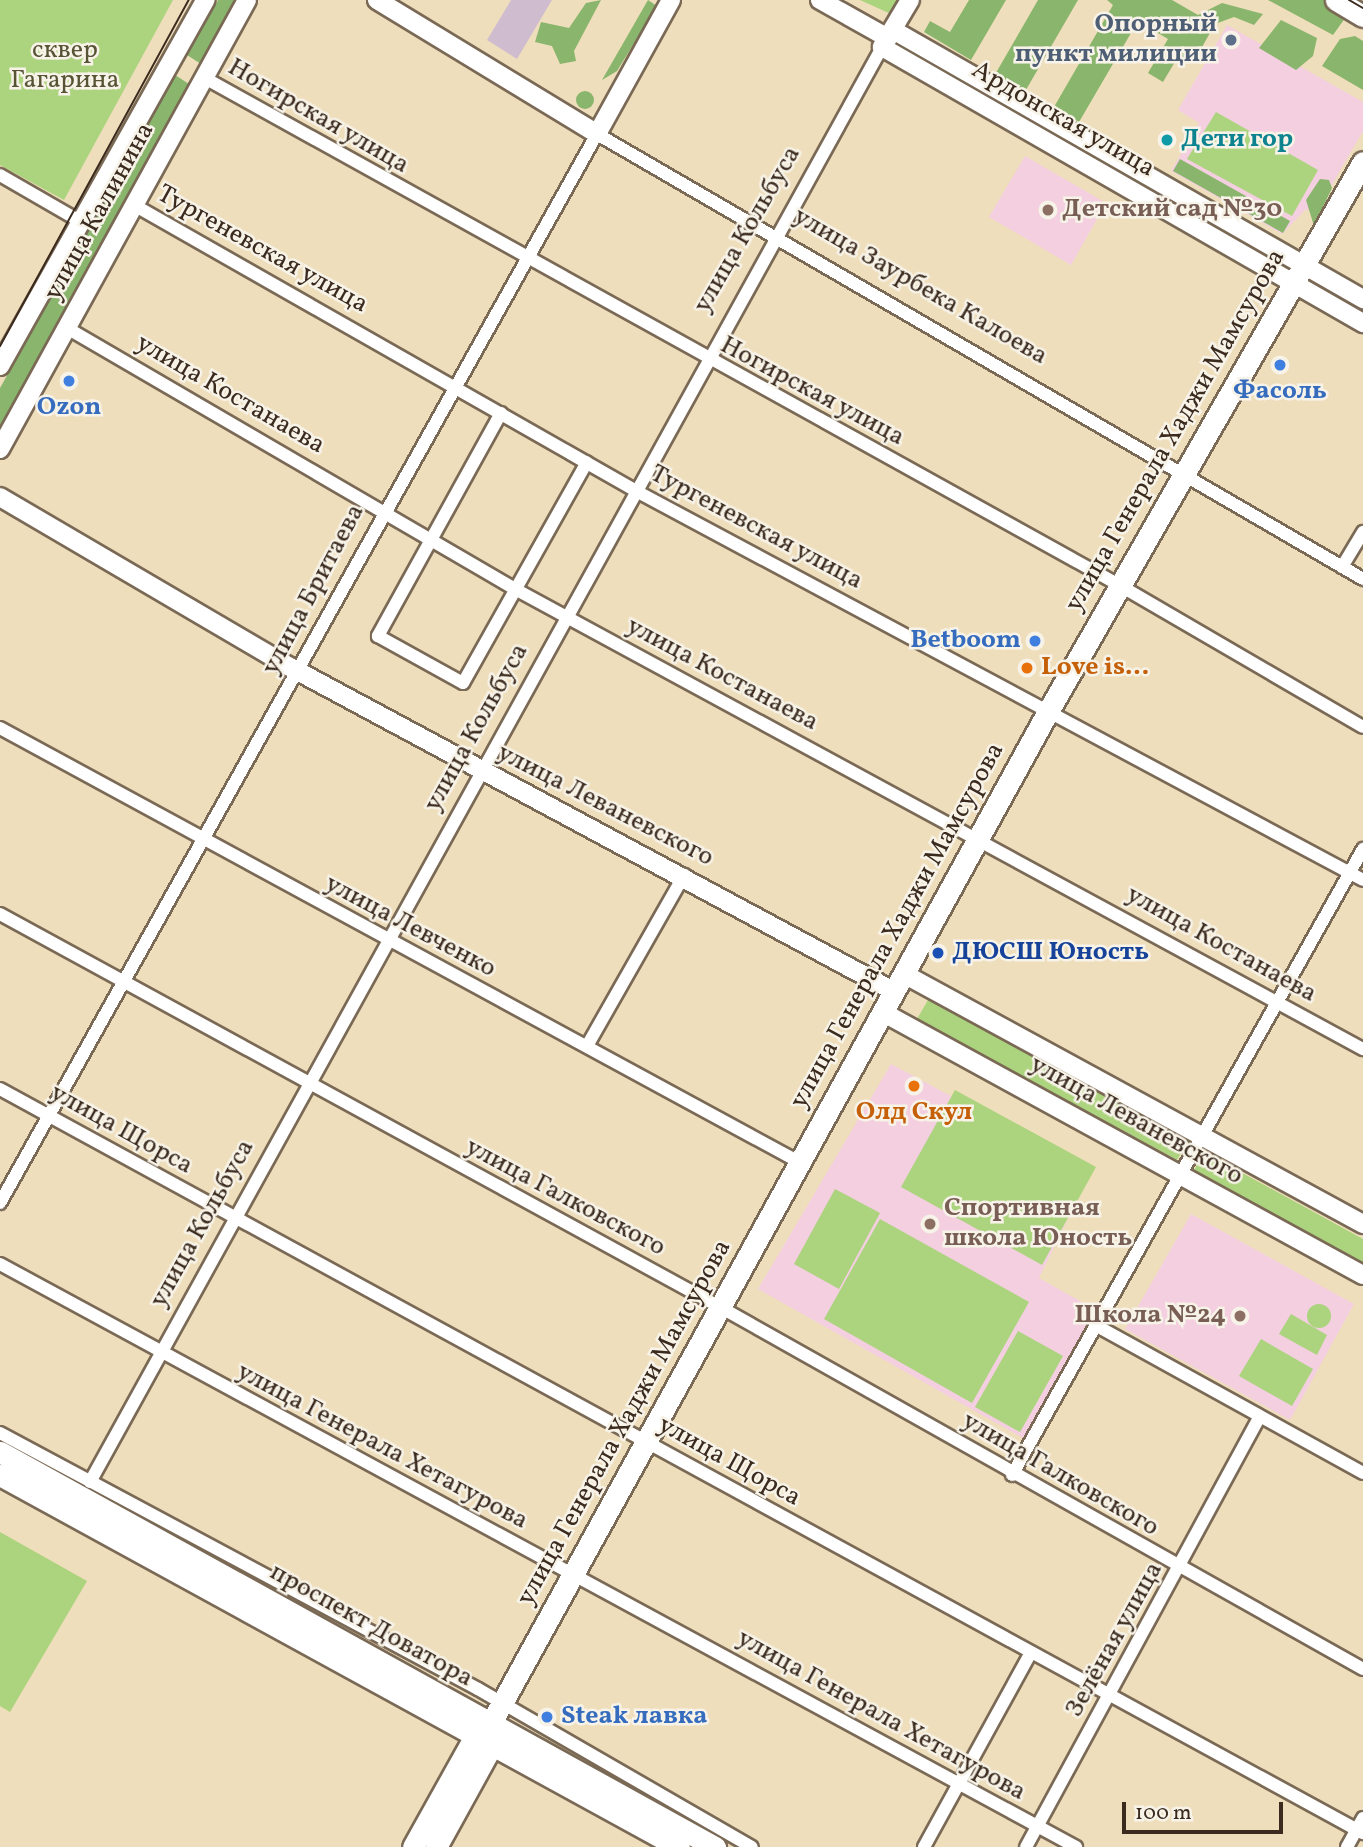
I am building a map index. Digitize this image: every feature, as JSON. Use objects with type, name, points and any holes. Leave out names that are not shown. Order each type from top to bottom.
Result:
[{"type":"main road","points":[[1336,0],[1363,16]]},
{"type":"main road","name":"улица Генерала Хаджи Мамсурова","points":[[436,1847],[502,1703],[1050,708],[1183,471],[1363,162]]},
{"type":"main road","name":"проспект Доватора","points":[[0,1452],[679,1847]]},
{"type":"main road","name":"проспект Доватора","points":[[0,1475],[486,1735],[716,1847]]},
{"type":"main road","name":"улица Генерала Хаджи Мамсурова","points":[[414,1847],[486,1735]]},
{"type":"street","name":"улица Калинина","points":[[0,366],[5,345],[83,223],[205,0]]},
{"type":"street","name":"улица Калинина","points":[[0,449],[247,0]]},
{"type":"street","name":"улица Заурбека Калоева","points":[[377,0],[597,134],[776,234],[1363,579]]},
{"type":"street","name":"улица Бритаева","points":[[0,1203],[300,672],[455,384],[527,262],[671,0]]},
{"type":"street","name":"Ардонская улица","points":[[820,0],[1298,274],[1363,323]]},
{"type":"street","name":"улица Кольбуса","points":[[90,1482],[638,492],[704,359],[910,0]]},
{"type":"street","name":"Ногирская улица","points":[[203,77],[527,262],[1119,585],[1363,727]]},
{"type":"street","points":[[0,175],[83,223]]},
{"type":"street","name":"Тургеневская улица","points":[[134,205],[455,384],[638,492],[1050,708],[1363,880]]},
{"type":"street","name":"Ардонская улица","points":[[1298,274],[1363,299]]},
{"type":"street","name":"улица Костанаева","points":[[67,328],[433,536],[515,589],[979,838],[1363,1049]]},
{"type":"street","points":[[501,413],[378,636],[463,683],[587,462]]},
{"type":"street","name":"улица Леваневского","points":[[0,497],[300,672],[484,773],[1203,1137],[1363,1224]]},
{"type":"street","points":[[1342,567],[1363,532]]},
{"type":"street","name":"улица Левченко","points":[[0,728],[388,942],[587,1046],[801,1163]]},
{"type":"street","points":[[1013,1475],[1363,849]]},
{"type":"street","points":[[587,1046],[684,875]]},
{"type":"street","name":"улица Галковского","points":[[0,914],[309,1088],[720,1307],[1181,1570],[1363,1669]]},
{"type":"street","name":"улица Леваневского","points":[[884,1013],[1363,1275]]},
{"type":"street","name":"улица Щорса","points":[[0,1089],[1031,1653],[1361,1827]]},
{"type":"street","name":"улица Генерала Хетагурова","points":[[0,1264],[161,1355],[573,1574],[1076,1847]]},
{"type":"street","points":[[1097,1326],[1363,1473]]},
{"type":"street","name":"Зелёная улица","points":[[1026,1847],[1181,1570],[1260,1416]]},
{"type":"street","name":"проспект Доватора","points":[[0,1433],[502,1703],[752,1847]]},
{"type":"street","points":[[924,1847],[1031,1653]]},
{"type":"street","points":[[1347,1847],[1361,1827]]},
{"type":"shaded area","points":[[511,0],[552,0],[517,59],[487,40]]},
{"type":"shaded area","points":[[1227,25],[1363,102],[1363,131],[1315,214],[1306,209],[1282,234],[1171,171],[1199,123],[1178,110]]},
{"type":"shaded area","name":"Детский сад №30","points":[[1025,156],[1106,203],[1071,265],[989,217]]},
{"type":"shaded area","name":"Спортивная школа Юность","points":[[891,1064],[1091,1171],[1039,1278],[1096,1310],[1023,1438],[758,1289]]},
{"type":"shaded area","name":"Школа №24","points":[[1191,1214],[1354,1304],[1290,1420],[1125,1329]]},
{"type":"green space","name":"сквер Гагарина","points":[[0,0],[173,0],[64,200],[0,165]]},
{"type":"green space","points":[[218,0],[238,0],[201,64],[187,55]]},
{"type":"green space","points":[[601,0],[574,51],[576,61],[560,64],[552,46],[535,42],[541,22],[569,28],[586,3]]},
{"type":"green space","points":[[648,0],[657,6],[617,71],[602,80]]},
{"type":"green space","points":[[860,0],[899,0],[891,14]]},
{"type":"green space","points":[[969,0],[1006,0],[971,60],[924,32],[930,21],[950,32]]},
{"type":"green space","points":[[1038,0],[1078,0],[1023,95],[993,78]]},
{"type":"green space","points":[[1107,0],[1172,0],[1198,15],[1222,3],[1263,14],[1254,25],[1234,17],[1215,24],[1193,63],[1179,55],[1163,82],[1148,73],[1168,39],[1138,21],[1079,122],[1054,107],[1113,5]]},
{"type":"green space","points":[[1268,0],[1326,0],[1348,14],[1333,35]]},
{"type":"green space","points":[[1281,20],[1317,38],[1313,56],[1296,70],[1259,48]]},
{"type":"green space","points":[[1355,36],[1363,41],[1363,90],[1322,66],[1340,39]]},
{"type":"green space","points":[[175,75],[189,84],[0,432],[0,388]]},
{"type":"green space","points":[[585,91],[591,94],[594,100],[591,106],[585,109],[579,106],[576,100],[579,94]]},
{"type":"green space","points":[[1216,112],[1318,170],[1292,216],[1187,159]]},
{"type":"green space","points":[[1180,159],[1290,221],[1283,233],[1173,171]]},
{"type":"green space","points":[[1320,179],[1329,180],[1332,188],[1314,226],[1306,200]]},
{"type":"green space","points":[[928,1000],[1188,1141],[1177,1160],[917,1019]]},
{"type":"green space","points":[[955,1090],[1096,1167],[1042,1265],[901,1187]]},
{"type":"green space","points":[[1204,1152],[1363,1239],[1363,1267],[1193,1172]]},
{"type":"green space","points":[[835,1189],[880,1213],[839,1289],[794,1264]]},
{"type":"green space","points":[[880,1219],[1029,1302],[972,1403],[824,1319]]},
{"type":"green space","points":[[1319,1304],[1328,1307],[1331,1316],[1328,1325],[1319,1328],[1310,1325],[1307,1316],[1310,1307]]},
{"type":"green space","points":[[1291,1314],[1327,1335],[1317,1355],[1279,1334]]},
{"type":"green space","points":[[1018,1331],[1063,1356],[1020,1432],[975,1407]]},
{"type":"green space","points":[[1261,1339],[1313,1369],[1292,1406],[1239,1376]]},
{"type":"green space","points":[[0,1532],[87,1581],[10,1712],[0,1706]]},
{"type":"tram line","points":[[0,346],[189,0]]},
{"type":"tram line","points":[[1349,0],[1363,8]]},
{"type":"place","name":"Опорный пункт милиции","points":[[1231,40]]},
{"type":"place","name":"Дети гор","points":[[1167,140]]},
{"type":"place","name":"Детский сад №30","points":[[1048,210]]},
{"type":"place","name":"Фасоль","points":[[1280,365]]},
{"type":"place","name":"Ozon","points":[[69,381]]},
{"type":"place","name":"Betboom","points":[[1035,641]]},
{"type":"place","name":"Love is...","points":[[1027,668]]},
{"type":"place","name":"ДЮСШ Юность","points":[[938,953]]},
{"type":"place","name":"Олд Скул","points":[[914,1086]]},
{"type":"place","name":"Спортивная школа Юность","points":[[930,1224]]},
{"type":"place","name":"Школа №24","points":[[1240,1316]]},
{"type":"place","name":"Steak лавка","points":[[547,1717]]}]
